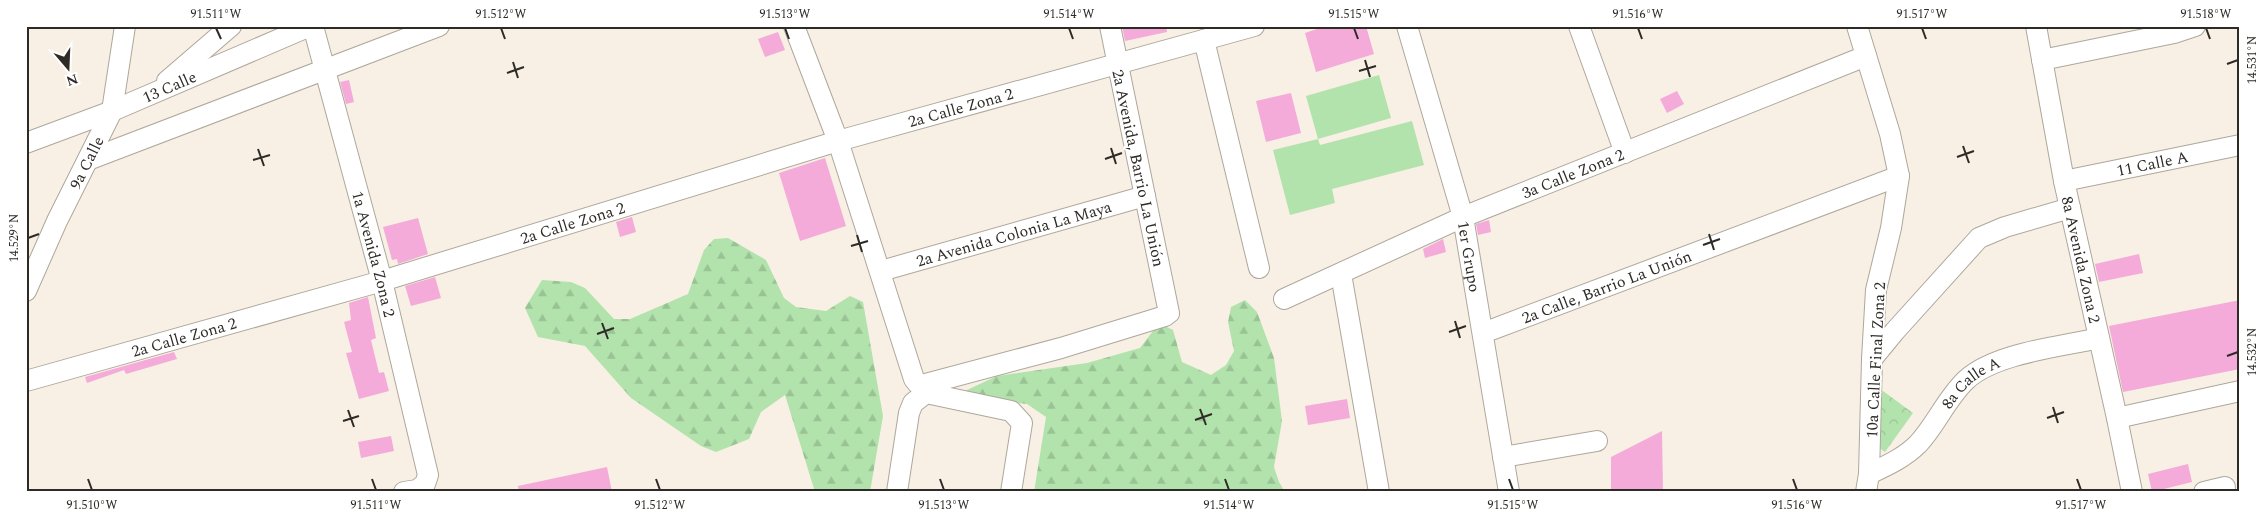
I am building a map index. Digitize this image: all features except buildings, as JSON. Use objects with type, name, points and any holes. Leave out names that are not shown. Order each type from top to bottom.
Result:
[{"type":"street","name":"9a Calle","points":[[26,291],[57,221],[112,111],[125,26]]},
{"type":"street","points":[[152,94],[231,26]]},
{"type":"street","name":"13 Calle","points":[[26,143],[112,111],[311,26]]},
{"type":"street","name":"1a Avenida Zona 2","points":[[311,26],[325,69],[382,281],[428,475],[425,484],[417,490],[404,492]]},
{"type":"street","points":[[88,160],[439,26]]},
{"type":"street","points":[[794,26],[838,141],[881,271]]},
{"type":"street","name":"2a Avenida, Barrio La Unión","points":[[881,271],[914,379],[918,384],[922,385],[1062,348],[1165,316],[1169,313],[1110,26]]},
{"type":"street","name":"2a Calle Zona 2","points":[[26,381],[382,281],[838,141],[1254,26]]},
{"type":"street","name":"1er Grupo","points":[[1406,26],[1463,217],[1509,492]]},
{"type":"street","points":[[1579,26],[1625,153]]},
{"type":"street","name":"10a Calle Final Zona 2","points":[[1857,26],[1890,134],[1899,176],[1891,228],[1876,290],[1868,483]]},
{"type":"street","name":"8a Avenida Zona 2","points":[[2036,26],[2064,181],[2117,418],[2128,491]]},
{"type":"street","points":[[2042,60],[2174,33],[2195,26]]},
{"type":"street","points":[[1204,40],[1259,268]]},
{"type":"street","name":"3a Calle Zona 2","points":[[1284,299],[1463,217],[1866,56]]},
{"type":"street","name":"11 Calle A","points":[[2064,181],[2240,145]]},
{"type":"street","name":"2a Calle, Barrio La Unión","points":[[1483,333],[1899,176]]},
{"type":"street","name":"2a Avenida Colonia La Maya","points":[[881,271],[1145,196]]},
{"type":"street","points":[[1872,359],[1894,331],[1979,238],[2005,227],[2070,208]]},
{"type":"street","points":[[1341,274],[1380,492]]},
{"type":"street","name":"8a Calle A","points":[[1868,483],[1918,443],[1952,396],[1966,380],[1982,369],[2002,359],[2099,338]]},
{"type":"street","points":[[2117,418],[2240,391]]},
{"type":"street","points":[[897,492],[909,413],[913,403],[926,393],[1011,411],[1019,418],[1022,423],[1011,492]]},
{"type":"street","points":[[1503,457],[1597,441]]},
{"type":"street","points":[[2204,492],[2226,487]]},
{"type":"green space","points":[[1379,75],[1391,118],[1318,139],[1306,96]]},
{"type":"green space","points":[[1412,121],[1424,165],[1332,189],[1335,203],[1290,215],[1273,150],[1318,139],[1320,145]]},
{"type":"green space","points":[[728,238],[766,260],[784,298],[796,307],[826,311],[850,296],[863,302],[883,416],[870,492],[815,492],[785,395],[761,412],[749,439],[716,452],[701,446],[631,398],[585,346],[538,337],[525,308],[542,280],[571,282],[585,288],[614,319],[630,319],[688,294],[704,250],[714,239]]},
{"type":"green space","points":[[1245,300],[1257,312],[1274,358],[1282,421],[1274,467],[1285,492],[1034,492],[1046,417],[1027,404],[954,396],[997,376],[1087,363],[1140,348],[1159,323],[1173,330],[1182,362],[1211,375],[1226,365],[1234,351],[1228,322],[1231,307]]},
{"type":"green space","points":[[1883,391],[1913,413],[1885,452],[1875,445],[1875,393]]}]
